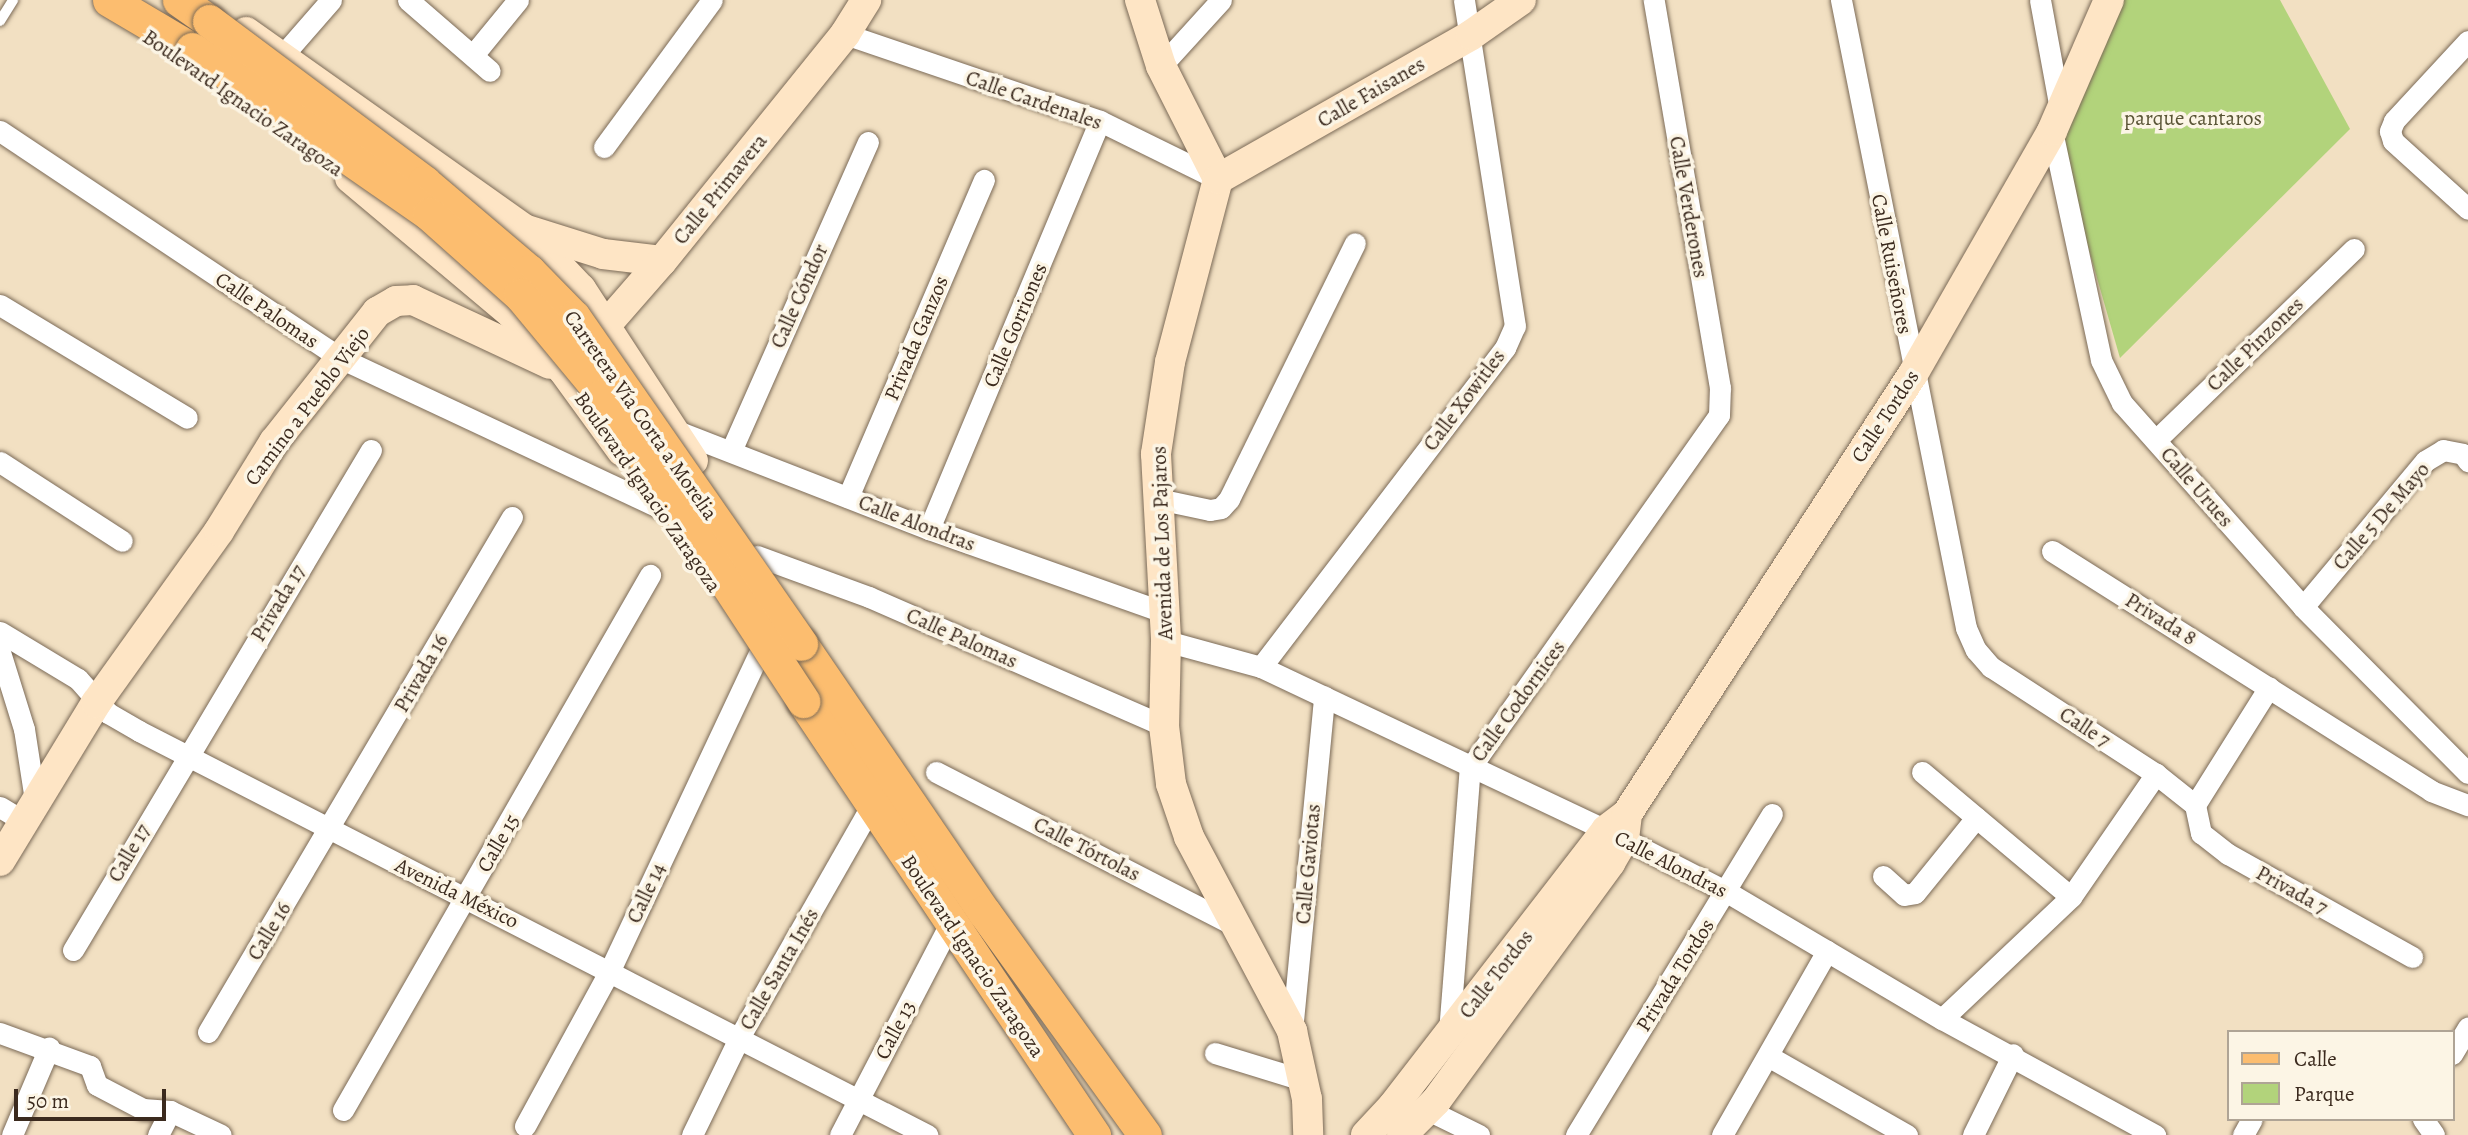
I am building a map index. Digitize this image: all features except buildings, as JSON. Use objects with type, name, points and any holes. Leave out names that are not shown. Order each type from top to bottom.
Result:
[{"type":"main road","name":"Carretera Vía Corta a Morelia","points":[[109,0],[199,23],[424,182],[529,271],[574,317],[878,757]]},
{"type":"main road","name":"Carretera Vía Corta a Morelia","points":[[179,0],[199,23],[429,214],[520,295],[603,395],[847,768]]},
{"type":"main road","name":"Boulevard Ignacio Zaragoza","points":[[878,757],[1145,1135]]},
{"type":"main road","name":"Boulevard Ignacio Zaragoza","points":[[847,768],[1094,1135]]},
{"type":"street","name":"Boulevard Ignacio Zaragoza","points":[[103,0],[165,49],[387,205],[512,314],[563,370],[667,511],[809,733],[847,768]]},
{"type":"street","points":[[283,55],[331,0]]},
{"type":"street","points":[[408,0],[490,71]]},
{"type":"street","points":[[473,55],[518,0]]},
{"type":"street","points":[[604,147],[712,0]]},
{"type":"street","name":"Calle Primavera","points":[[563,370],[607,326],[662,261],[845,34],[866,0]]},
{"type":"street","points":[[1140,0],[1161,66],[1219,179]]},
{"type":"street","points":[[1161,66],[1221,0]]},
{"type":"street","name":"Calle Xowitles","points":[[1261,667],[1504,348],[1515,326],[1464,0]]},
{"type":"street","name":"Calle Faisanes","points":[[1219,179],[1471,35],[1521,0]]},
{"type":"street","name":"Calle Verderones","points":[[1654,0],[1720,388],[1719,415]]},
{"type":"street","name":"Calle Ruiseñores","points":[[1841,0],[1913,374],[1966,628],[1976,650]]},
{"type":"street","name":"Calle Urues","points":[[2040,0],[2056,120],[2101,360],[2122,403],[2303,607],[2468,773]]},
{"type":"street","name":"Calle Tordos","points":[[1402,1135],[1428,1110],[1619,828],[1913,374],[2056,120],[2109,0]]},
{"type":"street","name":"Boulevard Ignacio Zaragoza","points":[[199,23],[283,55],[524,229],[581,289],[856,707],[878,757]]},
{"type":"street","name":"Calle Cardenales","points":[[845,34],[1100,121],[1219,179]]},
{"type":"street","points":[[2468,41],[2394,121],[2389,131],[2393,141],[2468,209]]},
{"type":"street","name":"Calle Gorriones","points":[[929,529],[1100,121]]},
{"type":"street","name":"Calle Palomas","points":[[0,131],[340,358],[667,511]]},
{"type":"street","name":"Calle Cóndor","points":[[731,451],[868,142]]},
{"type":"street","name":"Avenida de Los Pajaros","points":[[1219,179],[1170,362],[1156,454],[1164,626],[1164,726],[1171,784],[1189,837],[1238,927]]},
{"type":"street","name":"Privada Ganzos","points":[[848,497],[984,180]]},
{"type":"street","points":[[524,229],[603,254],[662,261]]},
{"type":"street","points":[[1158,499],[1210,510],[1221,508],[1229,499],[1355,243]]},
{"type":"street","name":"Calle Pinzones","points":[[2156,440],[2354,249]]},
{"type":"street","name":"Camino a Pueblo Viejo","points":[[0,861],[19,809],[219,531],[274,442],[377,312],[396,301],[413,300],[563,370]]},
{"type":"street","points":[[0,305],[187,418]]},
{"type":"street","name":"Calle Codornices","points":[[1449,1034],[1470,768],[1719,415]]},
{"type":"street","name":"Calle Alondras","points":[[672,429],[929,529],[1164,626],[1261,667],[1470,768],[1619,828],[1942,1019],[2013,1054],[2155,1135]]},
{"type":"street","name":"Privada 17","points":[[186,755],[370,450]]},
{"type":"street","name":"Calle 5 De Mayo","points":[[2303,607],[2425,461],[2443,450],[2463,454],[2468,461]]},
{"type":"street","points":[[0,462],[122,541]]},
{"type":"street","name":"Privada 16","points":[[329,830],[512,517]]},
{"type":"street","name":"Privada 8","points":[[2052,551],[2270,687]]},
{"type":"street","name":"Calle Palomas","points":[[757,556],[869,597],[1164,726]]},
{"type":"street","name":"Calle 15","points":[[343,1110],[650,575]]},
{"type":"street","name":"Avenida México","points":[[0,632],[78,679],[96,703],[113,717],[329,830],[740,1036],[927,1135]]},
{"type":"street","name":"Calle 7","points":[[1976,650],[1991,667],[2156,774],[2195,805]]},
{"type":"street","points":[[0,652],[24,729],[19,809]]},
{"type":"street","name":"Calle 14","points":[[525,1126],[610,970],[758,655]]},
{"type":"street","points":[[2195,805],[2270,687],[2431,791],[2468,805]]},
{"type":"street","name":"Calle Gaviotas","points":[[1292,1031],[1324,697]]},
{"type":"street","name":"Calle 17","points":[[73,950],[186,755]]},
{"type":"street","name":"Calle Tórtolas","points":[[936,772],[1238,927]]},
{"type":"street","points":[[1922,772],[2071,897]]},
{"type":"street","points":[[1942,1019],[2071,897],[2156,774]]},
{"type":"street","name":"Calle Santa Inés","points":[[692,1135],[740,1036],[872,805]]},
{"type":"street","name":"Privada 7","points":[[2195,805],[2201,833],[2228,854],[2412,957]]},
{"type":"street","name":"Privada Tordos","points":[[1576,1135],[1727,892],[1772,814]]},
{"type":"street","points":[[1883,876],[1904,895],[1915,893],[1976,818]]},
{"type":"street","name":"Calle Tordos","points":[[1366,1135],[1619,828]]},
{"type":"street","name":"Calle 16","points":[[208,1032],[329,830]]},
{"type":"street","name":"Calle 13","points":[[840,1135],[950,924]]},
{"type":"street","points":[[1238,927],[1292,1031],[1303,1080],[1308,1135]]},
{"type":"street","points":[[1722,1135],[1827,951]]},
{"type":"street","points":[[2454,1051],[2468,1027]]},
{"type":"street","points":[[0,1033],[49,1048],[90,1066],[97,1085],[143,1109],[170,1111],[221,1135]]},
{"type":"street","points":[[12,1135],[49,1048]]},
{"type":"street","points":[[1215,1053],[1303,1080]]},
{"type":"street","points":[[1973,1135],[2013,1054]]},
{"type":"street","points":[[1768,1056],[1907,1135]]},
{"type":"street","points":[[1428,1110],[1479,1135]]},
{"type":"street","points":[[158,1135],[170,1111]]},
{"type":"lane","points":[[0,21],[13,0]]},
{"type":"green space","name":"parque cantaros","points":[[2121,0],[2280,0],[2350,129],[2120,358],[2055,132]]}]
